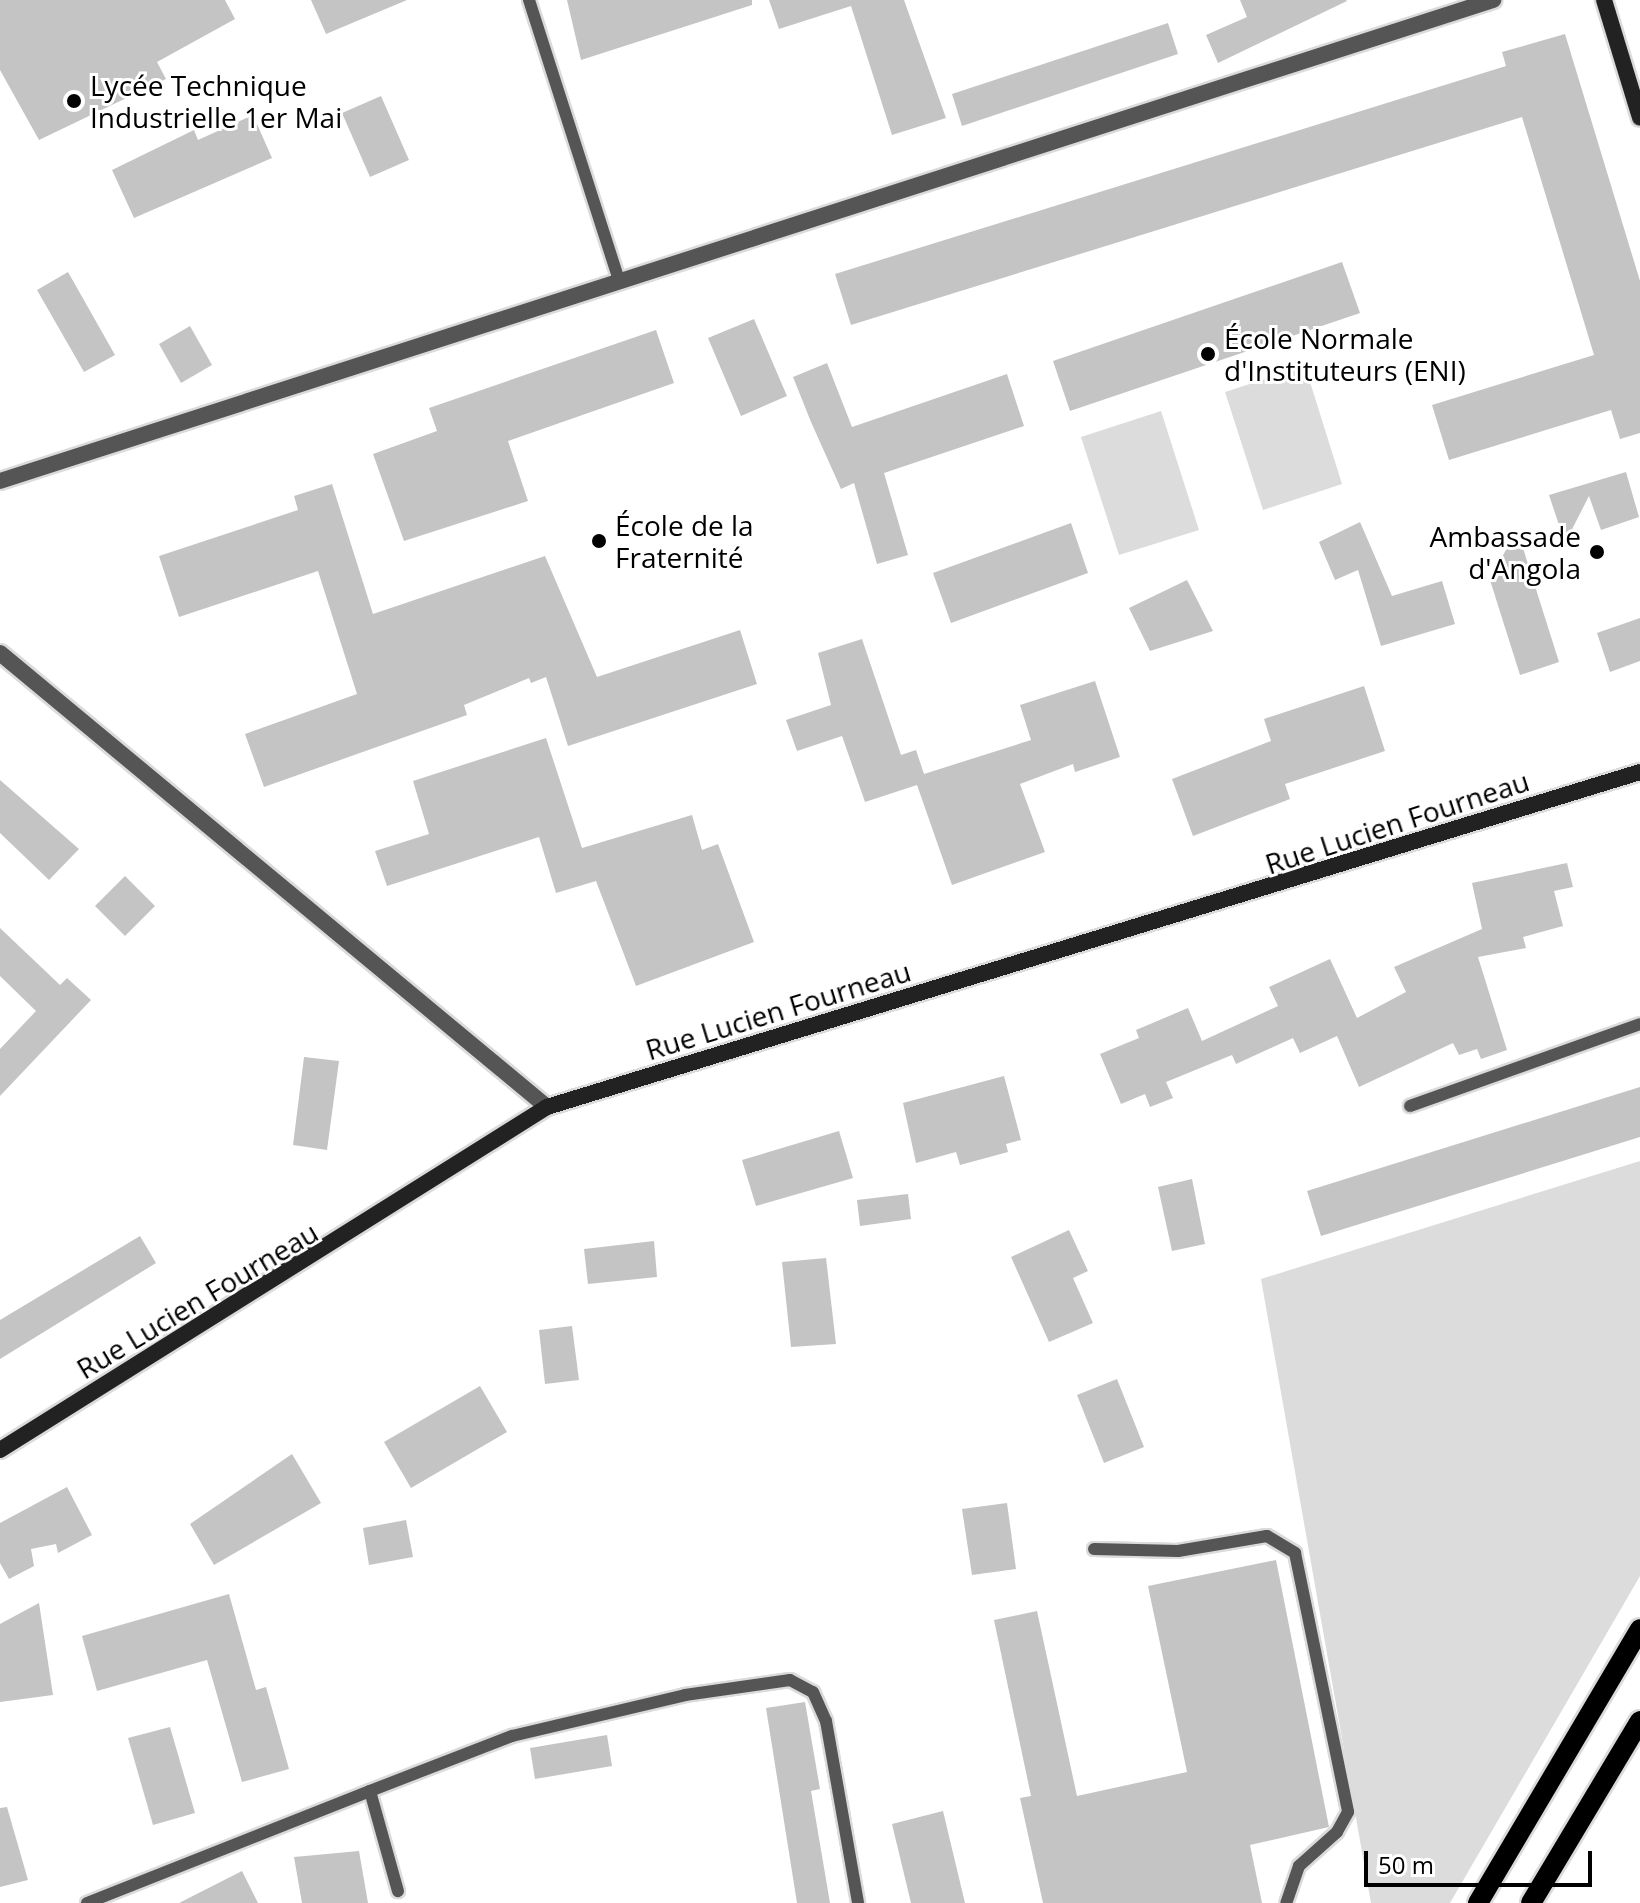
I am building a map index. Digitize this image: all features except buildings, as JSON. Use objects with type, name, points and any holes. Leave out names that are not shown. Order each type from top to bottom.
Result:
[{"type":"main road","points":[[1478,1903],[1640,1629]]},
{"type":"main road","points":[[1531,1903],[1640,1721]]},
{"type":"street","points":[[0,481],[1493,0]]},
{"type":"street","points":[[1604,0],[1640,118]]},
{"type":"street","points":[[0,653],[547,1107]]},
{"type":"street","name":"Rue Lucien Fourneau","points":[[0,1450],[547,1107],[1640,772]]},
{"type":"lane","points":[[529,0],[620,283]]},
{"type":"lane","points":[[1410,1106],[1640,1024]]},
{"type":"lane","points":[[1094,1549],[1178,1551],[1267,1536],[1295,1553],[1348,1812],[1337,1832],[1299,1866],[1286,1903]]},
{"type":"lane","points":[[87,1903],[512,1736],[685,1695],[790,1680],[813,1692],[826,1721],[858,1903]]},
{"type":"lane","points":[[370,1791],[398,1891]]},
{"type":"shaded area","points":[[1305,366],[1342,484],[1263,510],[1225,392]]},
{"type":"shaded area","points":[[1161,411],[1199,530],[1119,555],[1081,437]]},
{"type":"shaded area","points":[[1640,1161],[1640,1576],[1450,1903],[1371,1903],[1261,1279]]},
{"type":"place","name":"Lycée Technique Industrielle 1er Mai","points":[[74,101]]},
{"type":"place","name":"École Normale d'Instituteurs (ENI)","points":[[1208,354]]},
{"type":"place","name":"École de la Fraternité","points":[[599,541]]},
{"type":"place","name":"Ambassade d'Angola","points":[[1597,552]]}]
